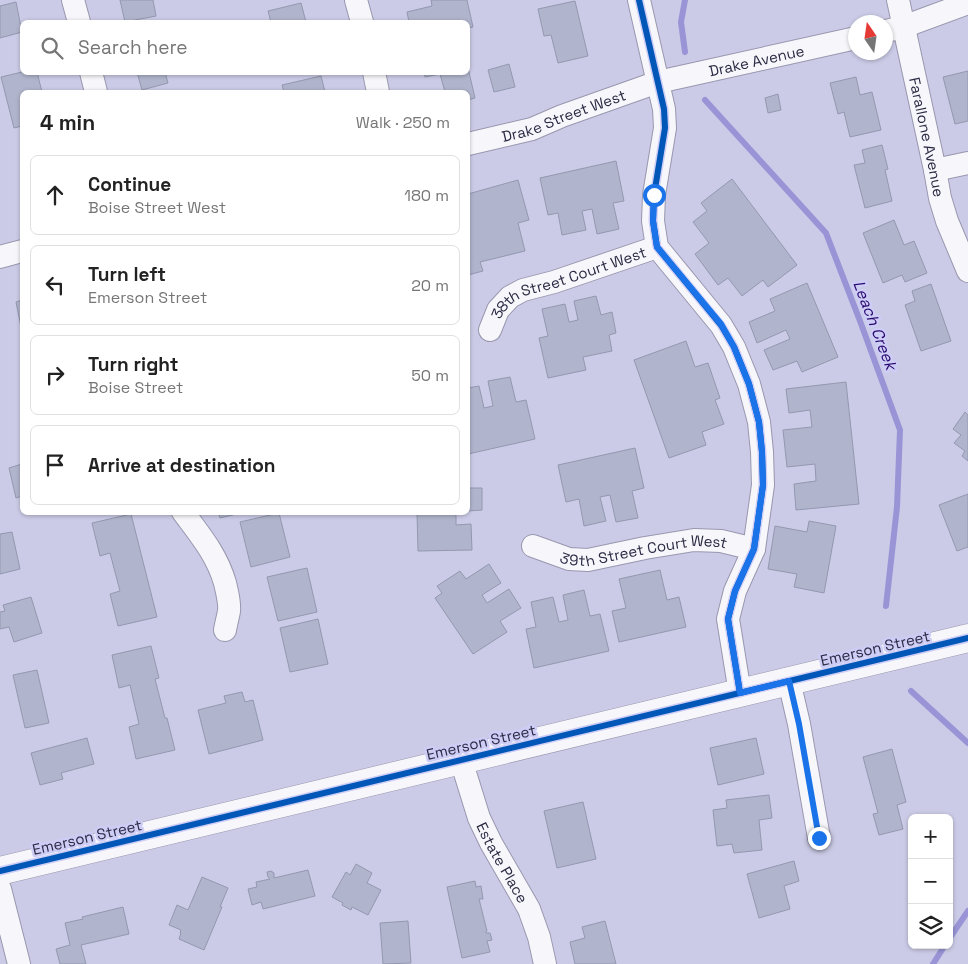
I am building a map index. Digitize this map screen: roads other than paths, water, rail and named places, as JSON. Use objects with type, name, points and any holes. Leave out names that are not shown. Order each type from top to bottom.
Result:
[{"type":"main road","name":"Emerson Street","points":[[0,870],[968,638]]},
{"type":"street","points":[[73,0],[78,20]]},
{"type":"street","points":[[356,0],[361,20]]},
{"type":"street","points":[[639,0],[664,109],[665,128],[654,195],[653,221],[657,247],[721,324],[734,347],[749,384],[759,422],[763,485],[754,549],[735,591],[728,619],[740,693]]},
{"type":"street","name":"Farallone Avenue","points":[[898,0],[894,29],[935,170],[940,198],[968,271]]},
{"type":"street","points":[[894,29],[968,3]]},
{"type":"street","name":"Drake Avenue","points":[[658,82],[848,40]]},
{"type":"street","points":[[92,75],[96,90]]},
{"type":"street","points":[[375,75],[378,90]]},
{"type":"street","name":"Drake Street West","points":[[470,144],[532,129],[562,116],[658,82]]},
{"type":"street","points":[[935,170],[968,163]]},
{"type":"street","name":"38th Street Court West","points":[[490,330],[498,310],[510,297],[523,290],[554,282],[657,247]]},
{"type":"street","points":[[0,257],[20,252]]},
{"type":"street","points":[[185,515],[216,559],[222,572],[228,592],[229,610],[225,630]]},
{"type":"street","name":"39th Street Court West","points":[[533,546],[568,559],[588,560],[694,540],[721,541],[754,549]]},
{"type":"street","points":[[789,681],[799,724],[819,838]]},
{"type":"street","name":"Estate Place","points":[[461,760],[479,818],[529,910],[539,937],[545,964]]},
{"type":"street","points":[[0,890],[19,964]]},
{"type":"waterway","name":"Leach Creek","points":[[685,0],[681,22],[685,52]]},
{"type":"waterway","name":"Leach Creek","points":[[705,100],[826,233],[900,430],[897,507],[886,606]]},
{"type":"waterway","name":"Leach Creek","points":[[911,691],[968,743]]},
{"type":"waterway","name":"Leach Creek","points":[[953,933],[968,911]]},
{"type":"waterway","name":"Leach Creek","points":[[933,964],[942,949]]}]
